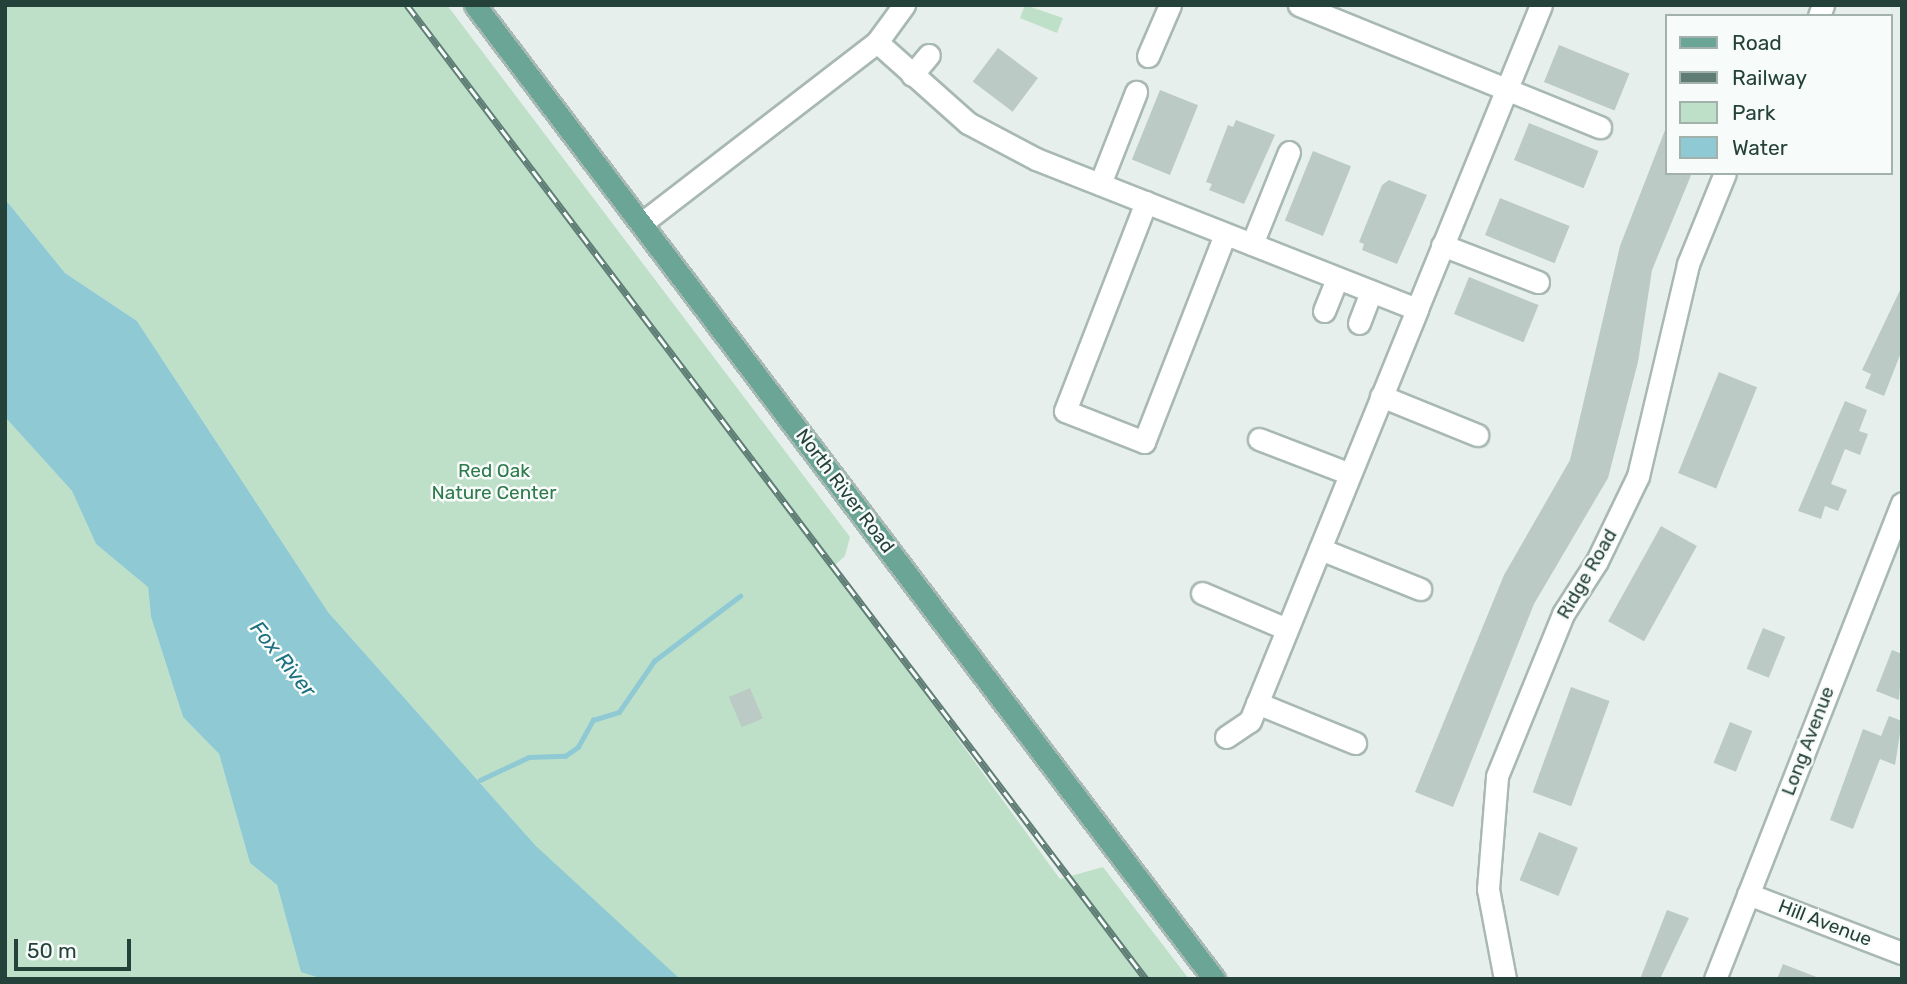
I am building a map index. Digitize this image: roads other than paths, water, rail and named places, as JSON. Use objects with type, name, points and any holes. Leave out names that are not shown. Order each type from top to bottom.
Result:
[{"type":"main road","name":"North River Road","points":[[475,5],[1214,979]]},
{"type":"street","points":[[642,223],[877,42],[904,5]]},
{"type":"street","points":[[1149,56],[1170,5]]},
{"type":"street","points":[[1299,5],[1600,127]]},
{"type":"street","points":[[1226,737],[1250,721],[1541,5]]},
{"type":"street","points":[[877,42],[941,102],[1000,142],[1417,309]]},
{"type":"street","points":[[912,75],[929,55]]},
{"type":"street","points":[[1100,184],[1136,92]]},
{"type":"street","points":[[1252,244],[1289,152]]},
{"type":"street","name":"Ridge Road","points":[[1505,979],[1488,889],[1497,776],[1563,614],[1597,561],[1638,476],[1688,264],[1724,175]]},
{"type":"street","points":[[1146,202],[1055,408],[1144,442],[1225,234]]},
{"type":"street","points":[[1442,245],[1538,282]]},
{"type":"street","points":[[1324,311],[1337,278]]},
{"type":"street","points":[[1359,323],[1371,291]]},
{"type":"street","points":[[1381,396],[1477,435]]},
{"type":"street","points":[[1259,439],[1350,474]]},
{"type":"street","name":"Long Avenue","points":[[1715,979],[1902,503]]},
{"type":"street","points":[[1320,549],[1420,589]]},
{"type":"street","points":[[1202,593],[1287,629]]},
{"type":"street","points":[[1257,704],[1355,743]]},
{"type":"street","name":"Hill Avenue","points":[[1748,894],[1902,953]]},
{"type":"water","name":"Fox River","points":[[5,199],[65,273],[137,321],[328,612],[536,846],[680,979],[323,979],[301,972],[277,885],[250,863],[219,754],[183,717],[151,617],[148,587],[96,544],[72,491],[5,417]]},
{"type":"waterway","points":[[480,780],[529,757],[565,756],[578,747],[593,720],[619,712],[654,661],[740,596]]},
{"type":"railway","points":[[407,5],[1146,979]]},
{"type":"park label","name":"Red Oak Nature Center","points":[[494,482]]}]
